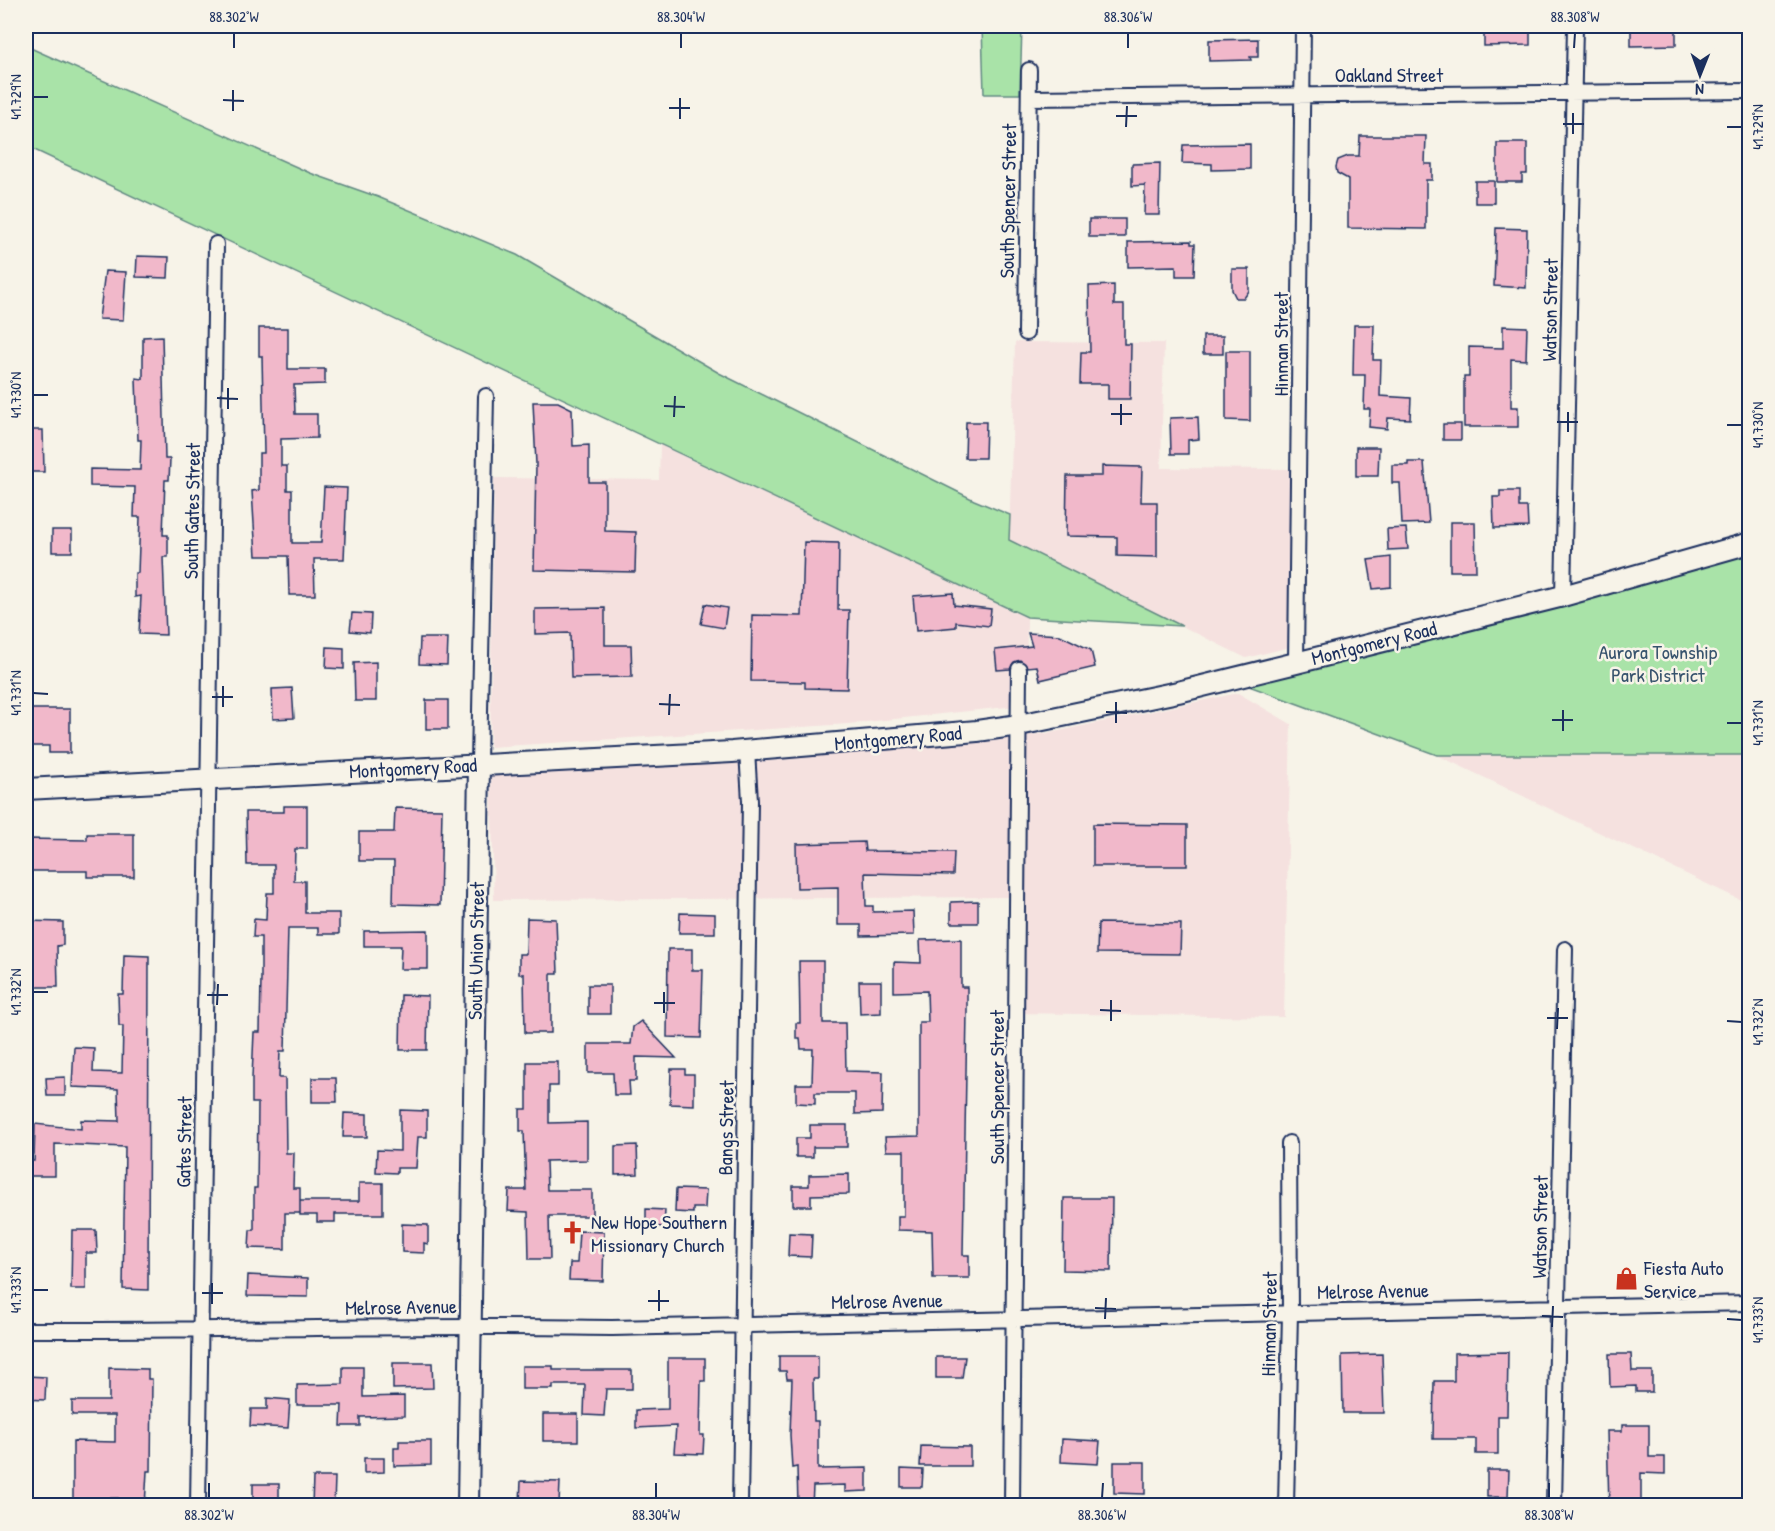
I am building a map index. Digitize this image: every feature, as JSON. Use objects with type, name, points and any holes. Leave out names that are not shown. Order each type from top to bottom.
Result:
[{"type":"street","name":"Hinman Street","points":[[1296,663],[1303,26]]},
{"type":"street","name":"Watson Street","points":[[1563,596],[1575,26]]},
{"type":"street","name":"South Spencer Street","points":[[1026,333],[1029,70]]},
{"type":"street","name":"Oakland Street","points":[[1029,98],[1749,91]]},
{"type":"street","name":"South Gates Street","points":[[208,778],[216,244]]},
{"type":"street","name":"South Union Street","points":[[468,1506],[486,396]]},
{"type":"street","name":"Montgomery Road","points":[[26,789],[747,751],[1019,725],[1296,663],[1563,596],[1749,543]]},
{"type":"street","name":"South Spencer Street","points":[[1012,1506],[1019,669]]},
{"type":"street","name":"Bangs Street","points":[[740,1506],[750,801],[747,751]]},
{"type":"street","name":"Gates Street","points":[[198,1506],[208,778]]},
{"type":"street","name":"Watson Street","points":[[1554,1506],[1565,949]]},
{"type":"street","name":"Hinman Street","points":[[1286,1506],[1290,1312],[1289,1143]]},
{"type":"street","name":"Melrose Avenue","points":[[26,1330],[201,1331],[471,1325],[612,1328],[1015,1317],[1749,1303]]},
{"type":"shaded area","points":[[1015,342],[1164,343],[1161,468],[1295,469],[1294,646],[1246,658],[1009,540]]},
{"type":"shaded area","points":[[660,445],[1027,617],[1026,705],[848,724],[490,747],[494,478],[659,480]]},
{"type":"shaded area","points":[[1238,693],[1291,724],[1284,1017],[1011,1013],[1012,897],[494,900],[491,776],[856,753],[1049,733]]},
{"type":"shaded area","points":[[1437,755],[1749,755],[1749,904]]},
{"type":"green space","points":[[982,26],[1022,26],[1020,94],[984,94]]},
{"type":"green space","points":[[26,46],[310,173],[378,197],[517,255],[719,373],[974,500],[1010,515],[1009,540],[1182,626],[1027,617],[26,146]]},
{"type":"green space","name":"Aurora Township Park District","points":[[1749,544],[1749,755],[1437,755],[1230,679]]},
{"type":"building","points":[[1484,26],[1530,26],[1530,45],[1484,46]]},
{"type":"building","points":[[1631,26],[1676,26],[1676,45],[1631,46]]},
{"type":"building","points":[[1258,39],[1258,57],[1250,57],[1251,60],[1209,61],[1209,40]]},
{"type":"building","points":[[1360,136],[1426,136],[1425,164],[1432,164],[1432,180],[1426,180],[1426,229],[1348,228],[1348,179],[1337,173],[1336,167],[1338,160],[1348,156],[1359,156]]},
{"type":"building","points":[[1497,143],[1527,143],[1527,174],[1522,174],[1522,182],[1497,182]]},
{"type":"building","points":[[1250,144],[1250,169],[1212,170],[1212,164],[1182,163],[1183,145]]},
{"type":"building","points":[[1160,163],[1159,215],[1144,215],[1145,185],[1132,186],[1132,164]]},
{"type":"building","points":[[1475,181],[1494,181],[1494,203],[1475,203]]},
{"type":"building","points":[[1089,219],[1125,219],[1125,237],[1089,237]]},
{"type":"building","points":[[1496,228],[1527,229],[1526,288],[1494,286]]},
{"type":"building","points":[[1191,241],[1191,244],[1195,244],[1194,276],[1176,276],[1176,266],[1128,267],[1128,242]]},
{"type":"building","points":[[137,256],[169,257],[168,278],[136,277]]},
{"type":"building","points":[[1232,269],[1249,269],[1249,291],[1244,298],[1236,298],[1232,290]]},
{"type":"building","points":[[105,271],[126,272],[123,320],[99,319]]},
{"type":"building","points":[[1114,285],[1114,305],[1124,305],[1124,344],[1131,344],[1130,399],[1108,399],[1108,384],[1080,384],[1081,352],[1090,352],[1089,286]]},
{"type":"building","points":[[1354,325],[1374,325],[1373,360],[1381,360],[1380,396],[1411,398],[1410,419],[1388,418],[1387,429],[1369,427],[1370,409],[1364,409],[1365,375],[1353,375]]},
{"type":"building","points":[[1503,326],[1527,327],[1526,360],[1511,359],[1511,407],[1518,407],[1518,427],[1464,427],[1464,377],[1469,377],[1469,347],[1503,348]]},
{"type":"building","points":[[259,328],[288,328],[288,369],[325,369],[325,384],[294,385],[295,414],[317,414],[317,438],[281,439],[281,466],[287,466],[287,490],[292,490],[292,543],[321,543],[324,487],[347,488],[344,559],[314,559],[315,595],[289,595],[288,556],[256,556],[252,491],[259,490],[259,453],[264,453],[262,356],[259,356]]},
{"type":"building","points":[[162,336],[165,459],[170,459],[169,480],[165,480],[163,535],[168,535],[168,557],[163,557],[166,635],[139,634],[141,596],[135,597],[135,573],[138,573],[140,517],[134,517],[135,487],[90,486],[90,469],[140,470],[141,440],[138,440],[136,378],[143,379],[143,337]]},
{"type":"building","points":[[1203,336],[1223,336],[1223,354],[1203,354]]},
{"type":"building","points":[[1226,351],[1250,351],[1250,421],[1226,420]]},
{"type":"building","points":[[533,402],[558,402],[572,409],[573,446],[589,445],[589,482],[605,482],[605,531],[636,532],[635,572],[534,570],[536,464]]},
{"type":"building","points":[[1198,417],[1199,439],[1188,440],[1188,454],[1171,454],[1170,418]]},
{"type":"building","points":[[966,422],[986,422],[985,458],[965,458]]},
{"type":"building","points":[[1443,424],[1461,424],[1461,440],[1443,440]]},
{"type":"building","points":[[26,430],[43,430],[44,472],[26,472]]},
{"type":"building","points":[[1356,447],[1379,447],[1378,476],[1356,476]]},
{"type":"building","points":[[1408,462],[1424,462],[1429,523],[1402,524],[1400,483],[1392,483],[1392,465],[1408,465]]},
{"type":"building","points":[[1102,466],[1142,467],[1141,502],[1157,502],[1157,557],[1117,556],[1117,537],[1066,536],[1067,476],[1102,476]]},
{"type":"building","points":[[1500,491],[1519,491],[1519,507],[1527,507],[1528,527],[1494,528],[1493,497],[1500,497]]},
{"type":"building","points":[[1450,522],[1475,522],[1476,571],[1450,571]]},
{"type":"building","points":[[1406,528],[1408,549],[1388,550],[1387,529]]},
{"type":"building","points":[[52,530],[72,530],[72,552],[52,552]]},
{"type":"building","points":[[804,542],[839,543],[838,610],[849,610],[847,689],[805,688],[805,682],[751,681],[752,615],[802,616]]},
{"type":"building","points":[[1391,557],[1391,587],[1373,589],[1368,560]]},
{"type":"building","points":[[953,593],[954,605],[991,609],[989,626],[956,622],[956,627],[916,631],[913,596]]},
{"type":"building","points":[[705,604],[727,608],[724,628],[701,624]]},
{"type":"building","points":[[605,608],[605,645],[631,645],[632,677],[571,678],[570,633],[535,634],[535,609]]},
{"type":"building","points":[[352,613],[371,614],[370,633],[350,631]]},
{"type":"building","points":[[1028,633],[1060,635],[1091,650],[1095,667],[1040,680],[1037,666],[1027,667],[1020,660],[1014,662],[1010,669],[997,670],[995,650],[1032,646]]},
{"type":"building","points":[[420,638],[448,638],[447,665],[419,664]]},
{"type":"building","points":[[327,647],[344,648],[344,669],[326,668]]},
{"type":"building","points":[[376,662],[376,701],[355,701],[354,663]]},
{"type":"building","points":[[292,688],[294,718],[273,719],[272,689]]},
{"type":"building","points":[[426,700],[448,700],[448,729],[426,729]]},
{"type":"building","points":[[26,709],[70,709],[70,753],[49,753],[49,746],[26,746]]},
{"type":"building","points":[[284,806],[307,806],[307,849],[295,849],[294,881],[305,881],[305,913],[339,913],[339,934],[318,934],[318,928],[288,928],[285,1051],[280,1051],[279,1078],[285,1078],[286,1153],[294,1153],[293,1188],[300,1188],[300,1213],[285,1213],[285,1249],[249,1248],[250,1230],[254,1230],[254,1188],[257,1188],[258,1103],[252,1103],[252,1078],[254,1032],[260,1032],[261,978],[261,937],[253,937],[254,919],[266,920],[267,893],[274,893],[274,865],[247,865],[246,812],[284,812]]},
{"type":"building","points":[[395,808],[442,809],[440,905],[393,904],[394,861],[359,861],[359,832],[394,832]]},
{"type":"building","points":[[1093,824],[1187,825],[1187,866],[1093,866]]},
{"type":"building","points":[[87,834],[134,834],[134,877],[87,877],[87,871],[26,871],[26,839],[87,840]]},
{"type":"building","points":[[864,842],[865,851],[954,852],[953,875],[865,873],[866,906],[873,906],[873,912],[913,911],[914,935],[861,936],[861,925],[838,925],[838,887],[797,888],[796,844]]},
{"type":"building","points":[[978,901],[978,923],[951,923],[951,902]]},
{"type":"building","points":[[680,913],[715,914],[715,933],[679,933]]},
{"type":"building","points":[[527,918],[556,919],[558,974],[551,974],[551,1033],[525,1033],[524,974],[519,974],[519,954],[526,954]]},
{"type":"building","points":[[26,921],[63,922],[63,945],[57,946],[58,987],[27,987]]},
{"type":"building","points":[[1098,923],[1181,924],[1180,954],[1097,953]]},
{"type":"building","points":[[428,930],[428,969],[400,969],[401,946],[364,946],[364,931]]},
{"type":"building","points":[[961,939],[961,987],[967,987],[963,1255],[969,1255],[969,1278],[933,1278],[932,1231],[898,1230],[898,1216],[904,1216],[904,1151],[886,1151],[885,1137],[919,1136],[919,1022],[928,1022],[927,991],[894,992],[894,962],[921,963],[920,940]]},
{"type":"building","points":[[668,949],[692,949],[692,970],[703,970],[701,1038],[667,1037]]},
{"type":"building","points":[[124,955],[149,956],[148,1290],[123,1289],[125,1147],[55,1144],[55,1176],[26,1176],[26,1161],[34,1161],[35,1124],[81,1129],[81,1120],[119,1121],[118,1089],[72,1087],[74,1047],[94,1048],[93,1072],[122,1073],[123,1026],[119,1026],[118,994],[123,994]]},
{"type":"building","points":[[799,961],[823,961],[823,1023],[845,1023],[846,1071],[883,1072],[882,1113],[855,1114],[855,1093],[815,1093],[815,1104],[796,1103],[796,1084],[812,1084],[813,1049],[801,1049],[800,1038],[796,1038],[796,1023],[800,1023]]},
{"type":"building","points":[[859,981],[881,981],[881,1013],[860,1014]]},
{"type":"building","points":[[588,985],[610,985],[610,1014],[588,1014]]},
{"type":"building","points":[[401,995],[428,996],[427,1050],[400,1050]]},
{"type":"building","points":[[641,1021],[676,1058],[636,1057],[636,1081],[629,1081],[630,1095],[614,1095],[613,1073],[588,1073],[588,1044],[631,1044],[633,1027]]},
{"type":"building","points":[[527,1062],[558,1062],[558,1086],[549,1086],[549,1123],[587,1122],[587,1160],[546,1161],[547,1190],[592,1190],[592,1216],[549,1216],[550,1259],[529,1259],[528,1212],[508,1211],[509,1190],[526,1190],[524,1131],[520,1131],[520,1109],[527,1109]]},
{"type":"building","points":[[671,1069],[685,1069],[685,1074],[694,1074],[694,1105],[670,1104]]},
{"type":"building","points":[[65,1077],[65,1096],[47,1096],[46,1078]]},
{"type":"building","points":[[312,1078],[336,1078],[337,1102],[312,1102]]},
{"type":"building","points":[[400,1110],[427,1111],[427,1137],[418,1137],[416,1168],[397,1168],[397,1173],[376,1172],[377,1150],[400,1151]]},
{"type":"building","points":[[344,1113],[367,1114],[367,1137],[343,1137]]},
{"type":"building","points":[[810,1125],[847,1125],[847,1147],[813,1147],[813,1157],[796,1157],[796,1138],[810,1138]]},
{"type":"building","points":[[637,1145],[638,1174],[615,1175],[615,1146]]},
{"type":"building","points":[[849,1174],[849,1194],[811,1195],[811,1206],[793,1206],[793,1186],[809,1186],[809,1175]]},
{"type":"building","points":[[359,1183],[383,1183],[383,1214],[335,1214],[335,1222],[317,1222],[317,1215],[300,1215],[300,1201],[359,1201]]},
{"type":"building","points":[[676,1189],[706,1190],[705,1208],[693,1208],[693,1213],[675,1212]]},
{"type":"building","points":[[1064,1198],[1112,1198],[1111,1271],[1063,1270]]},
{"type":"building","points":[[646,1209],[665,1210],[664,1227],[646,1226]]},
{"type":"building","points":[[402,1224],[428,1225],[428,1244],[424,1243],[424,1253],[402,1252]]},
{"type":"building","points":[[72,1230],[96,1230],[97,1253],[86,1253],[86,1289],[71,1289]]},
{"type":"building","points":[[579,1231],[604,1232],[603,1281],[569,1280],[570,1263],[577,1263]]},
{"type":"building","points":[[789,1233],[812,1234],[811,1257],[788,1256]]},
{"type":"building","points":[[248,1275],[308,1278],[308,1297],[247,1296]]},
{"type":"building","points":[[1508,1352],[1507,1416],[1498,1416],[1498,1454],[1476,1454],[1476,1439],[1433,1439],[1434,1381],[1454,1381],[1454,1353]]},
{"type":"building","points":[[1382,1354],[1384,1413],[1343,1413],[1342,1355]]},
{"type":"building","points":[[1609,1354],[1631,1354],[1632,1371],[1652,1371],[1652,1392],[1636,1392],[1636,1386],[1610,1387]]},
{"type":"building","points":[[779,1356],[818,1356],[818,1379],[813,1379],[814,1421],[818,1421],[818,1469],[867,1468],[867,1491],[845,1492],[845,1485],[813,1486],[812,1506],[798,1506],[797,1467],[792,1468],[790,1435],[792,1379],[787,1379],[786,1371],[779,1371]]},
{"type":"building","points":[[936,1357],[965,1357],[962,1378],[936,1378]]},
{"type":"building","points":[[668,1358],[705,1358],[705,1381],[701,1381],[700,1435],[704,1435],[703,1454],[674,1453],[676,1426],[636,1428],[636,1410],[668,1409]]},
{"type":"building","points":[[393,1363],[432,1363],[433,1388],[393,1389]]},
{"type":"building","points":[[522,1366],[553,1366],[553,1370],[632,1370],[632,1389],[606,1389],[604,1416],[584,1415],[585,1385],[553,1385],[553,1389],[522,1389]]},
{"type":"building","points":[[343,1367],[363,1367],[363,1397],[404,1396],[404,1416],[360,1417],[360,1426],[341,1426],[342,1405],[297,1405],[297,1385],[343,1384]]},
{"type":"building","points":[[109,1368],[148,1369],[148,1379],[152,1379],[151,1471],[147,1471],[145,1506],[117,1506],[118,1498],[73,1499],[73,1441],[115,1442],[115,1415],[72,1415],[72,1401],[109,1401]]},
{"type":"building","points":[[26,1376],[46,1377],[45,1400],[26,1399]]},
{"type":"building","points":[[267,1398],[290,1400],[288,1428],[250,1426],[251,1409],[267,1409]]},
{"type":"building","points":[[543,1414],[578,1414],[578,1441],[543,1441]]},
{"type":"building","points":[[1622,1425],[1649,1425],[1649,1457],[1665,1457],[1665,1474],[1641,1473],[1641,1506],[1609,1506],[1607,1431],[1622,1431]]},
{"type":"building","points":[[1062,1439],[1100,1441],[1098,1464],[1061,1462]]},
{"type":"building","points":[[399,1441],[431,1441],[431,1465],[394,1466],[394,1448],[399,1448]]},
{"type":"building","points":[[921,1446],[970,1447],[970,1466],[920,1466]]},
{"type":"building","points":[[364,1458],[384,1458],[384,1472],[364,1473]]},
{"type":"building","points":[[1114,1462],[1145,1462],[1145,1494],[1114,1493]]},
{"type":"building","points":[[901,1469],[923,1470],[922,1487],[901,1487]]},
{"type":"building","points":[[1487,1470],[1509,1470],[1508,1497],[1487,1497]]},
{"type":"building","points":[[313,1477],[335,1477],[334,1506],[312,1506]]},
{"type":"building","points":[[521,1481],[560,1482],[559,1504],[520,1503]]},
{"type":"building","points":[[253,1484],[279,1484],[279,1499],[271,1499],[271,1506],[253,1506]]},
{"type":"place","name":"New Hope Southern Missionary Church","points":[[573,1233]]},
{"type":"place","name":"Fiesta Auto Service","points":[[1626,1279]]}]
